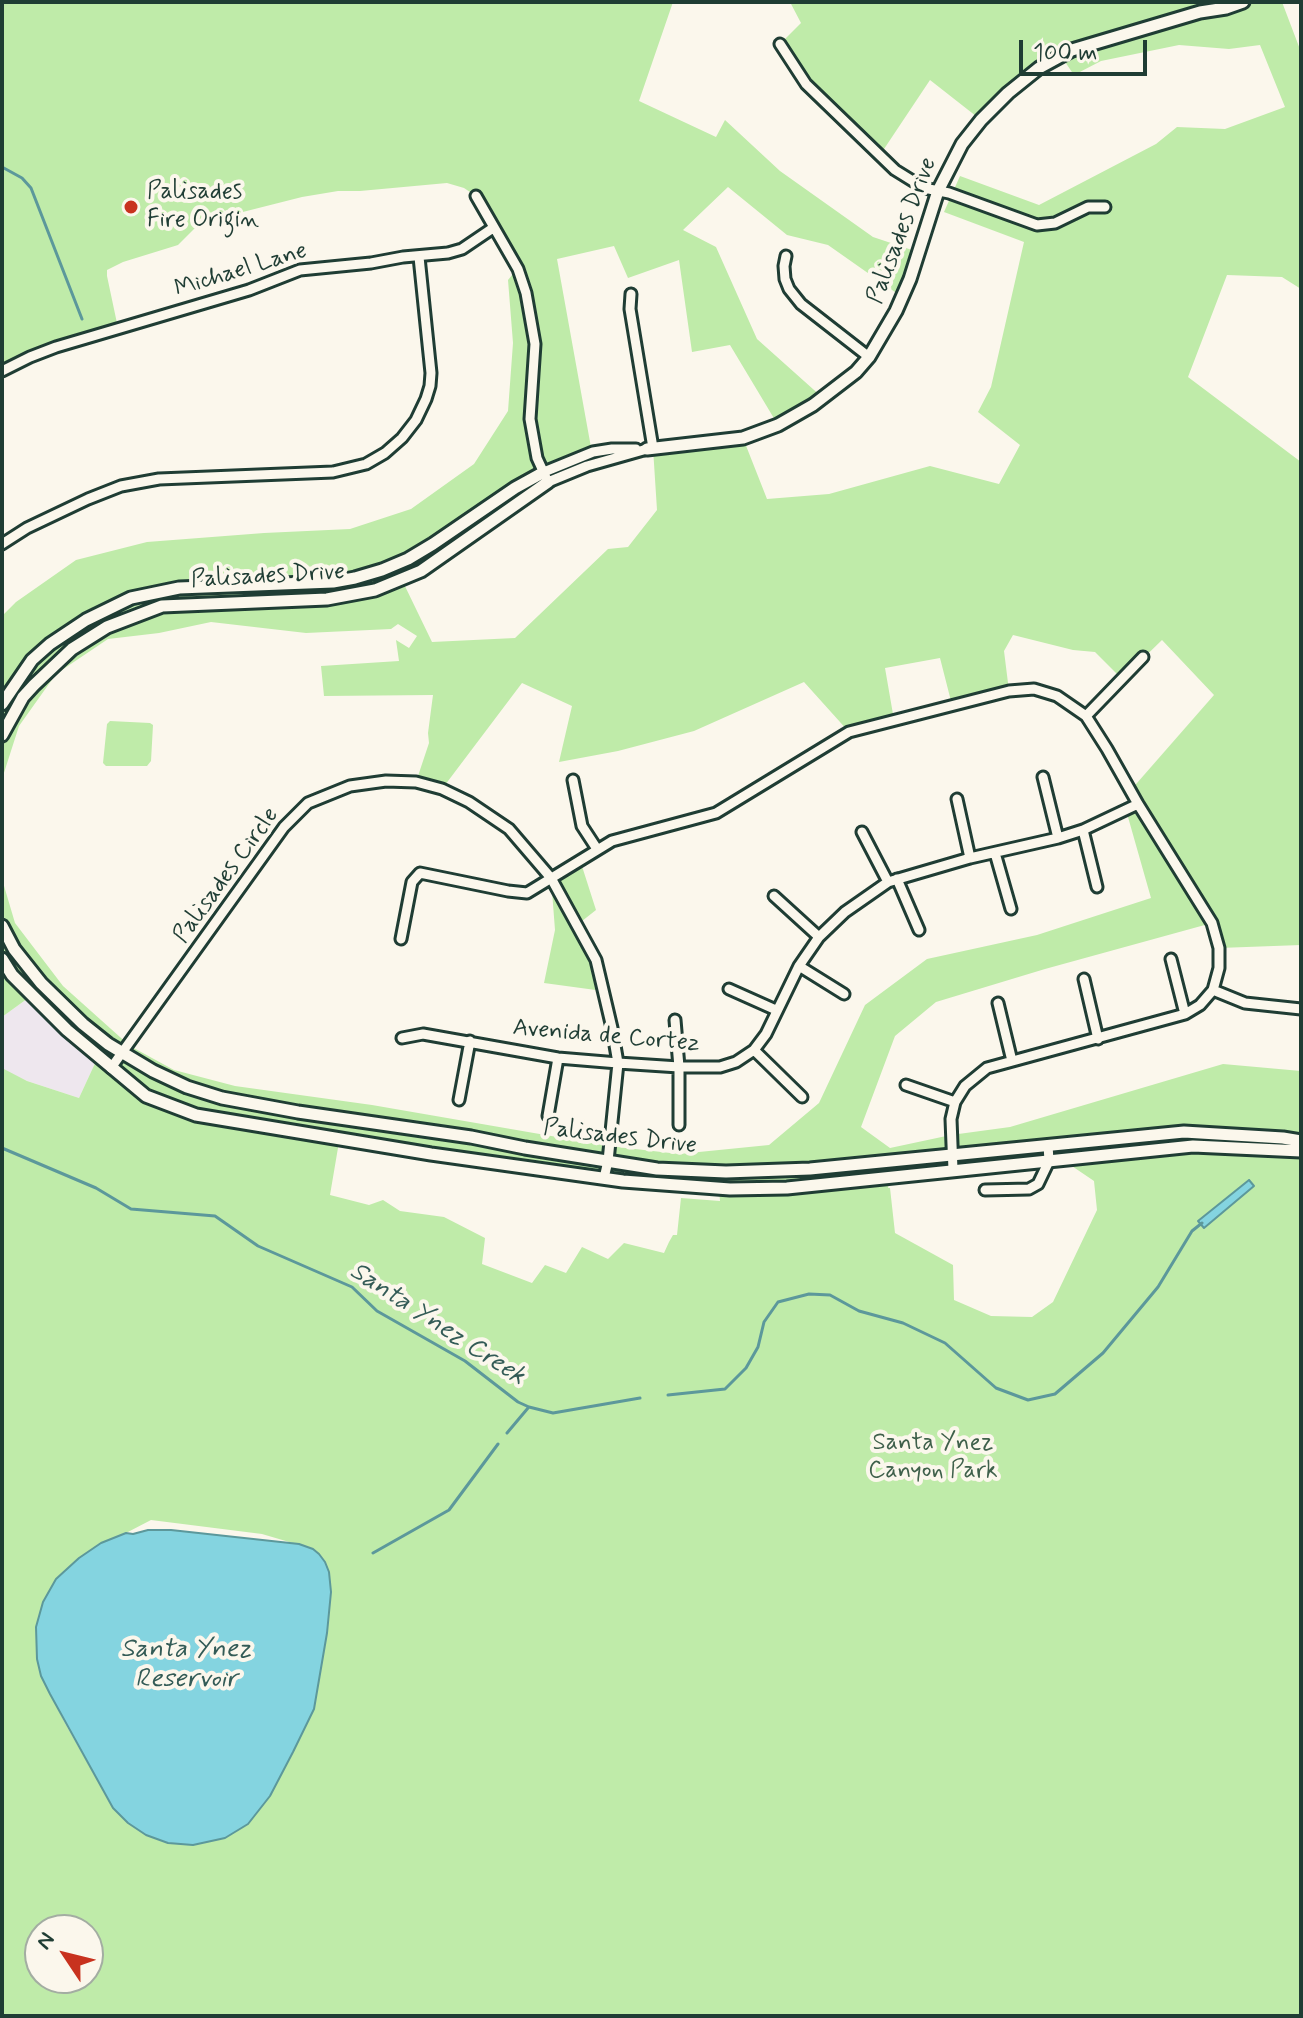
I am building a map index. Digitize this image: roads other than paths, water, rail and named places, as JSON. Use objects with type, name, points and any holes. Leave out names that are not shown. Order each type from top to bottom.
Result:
[{"type":"street","name":"Palisades Drive","points":[[2,704],[32,660],[50,644],[86,620],[131,598],[179,588],[333,582],[355,578],[408,559],[515,488],[546,477],[593,452],[743,438],[778,425],[834,390],[869,357],[885,332],[910,279],[938,191],[962,144],[1008,93],[1039,68],[1072,50],[1243,2]]},
{"type":"street","points":[[780,44],[806,84],[895,170],[924,188],[949,193],[1037,225],[1055,223],[1088,207],[1105,207]]},
{"type":"street","points":[[476,196],[518,269],[533,321],[535,344],[530,419],[537,458],[546,477]]},
{"type":"street","name":"Michael Lane","points":[[2,371],[56,347],[249,290],[300,270],[448,253],[462,249],[493,228]]},
{"type":"street","points":[[786,256],[785,279],[801,304],[869,357]]},
{"type":"street","points":[[2,544],[39,522],[121,486],[159,479],[333,472],[366,464],[385,453],[416,420],[430,386],[419,257]]},
{"type":"street","points":[[631,294],[630,309],[650,448]]},
{"type":"street","name":"Palisades Drive","points":[[2,735],[23,697],[34,685],[72,649],[107,627],[162,606],[327,599],[375,590],[421,571],[546,477]]},
{"type":"street","points":[[1086,716],[1143,657]]},
{"type":"street","points":[[401,939],[412,882],[420,873],[527,893],[612,841],[716,813],[849,732],[1009,691],[1034,689],[1057,696],[1086,716],[1212,923],[1219,948],[1219,968],[1213,990],[1200,1005],[1185,1014],[987,1068],[965,1086],[955,1102],[951,1119],[953,1170]]},
{"type":"street","points":[[1043,777],[1058,838]]},
{"type":"street","points":[[573,780],[582,826],[597,849]]},
{"type":"street","name":"Palisades Circle","points":[[111,1068],[284,827],[308,803],[350,786],[386,781],[416,782],[442,789],[469,802],[509,829],[551,878],[596,960],[618,1063],[604,1178]]},
{"type":"street","points":[[957,799],[970,858]]},
{"type":"street","points":[[802,1097],[754,1050],[766,1034],[799,966],[819,937],[845,912],[892,880],[1058,838],[1083,830],[1138,804]]},
{"type":"street","points":[[1083,830],[1097,887]]},
{"type":"street","points":[[862,832],[919,930]]},
{"type":"street","points":[[995,853],[1011,909]]},
{"type":"street","points":[[774,896],[819,937]]},
{"type":"street","name":"Palisades Drive","points":[[2,927],[14,949],[41,983],[108,1044],[187,1087],[222,1098],[298,1112],[471,1137],[657,1169],[726,1172],[810,1169],[1184,1132],[1301,1141]]},
{"type":"street","name":"Palisades Drive","points":[[2,959],[12,975],[67,1030],[146,1096],[196,1115],[417,1152],[623,1181],[726,1189],[787,1188],[1193,1146],[1301,1151]]},
{"type":"street","points":[[1171,959],[1185,1014]]},
{"type":"street","points":[[799,966],[844,994]]},
{"type":"street","points":[[1084,979],[1098,1039]]},
{"type":"street","points":[[729,989],[776,1010]]},
{"type":"street","points":[[1213,990],[1245,1003],[1301,1009]]},
{"type":"street","points":[[998,1003],[1012,1061]]},
{"type":"street","points":[[675,1020],[679,1125]]},
{"type":"street","name":"Avenida de Cortez","points":[[402,1038],[423,1034],[558,1058],[679,1067],[720,1067],[736,1062],[754,1050]]},
{"type":"street","points":[[459,1100],[470,1041]]},
{"type":"street","points":[[548,1116],[558,1058]]},
{"type":"street","points":[[906,1085],[955,1102]]},
{"type":"street","points":[[985,1190],[1029,1189],[1038,1184],[1049,1161],[1048,1145]]},
{"type":"street","points":[[726,1172],[726,1189]]},
{"type":"water","points":[[1249,1180],[1254,1186],[1204,1228],[1198,1221]]},
{"type":"water","name":"Santa Ynez Reservoir","points":[[148,1530],[299,1544],[319,1554],[329,1572],[331,1592],[327,1633],[314,1709],[293,1752],[270,1796],[248,1824],[225,1838],[193,1845],[168,1843],[146,1835],[113,1808],[50,1694],[37,1659],[36,1627],[43,1602],[56,1579],[101,1543],[126,1533]]},
{"type":"waterway","points":[[2,167],[22,178],[31,188],[82,319]]},
{"type":"waterway","name":"Santa Ynez Creek","points":[[2,1148],[96,1188],[131,1209],[215,1216],[258,1246],[352,1287],[377,1311],[465,1361],[529,1407],[553,1413],[640,1398]]},
{"type":"waterway","name":"Santa Ynez Creek","points":[[668,1395],[725,1389],[746,1368],[758,1347],[764,1322],[778,1302],[809,1294],[830,1295],[859,1311],[903,1323],[945,1343],[996,1388],[1028,1400],[1055,1394],[1103,1353],[1158,1287],[1192,1231],[1202,1223]]},
{"type":"waterway","points":[[507,1433],[528,1408]]},
{"type":"waterway","points":[[373,1553],[449,1510],[498,1444]]},
{"type":"place","name":"Palisades Fire Origin","points":[[131,207]]},
{"type":"park label","name":"Santa Ynez Canyon Park","points":[[933,1458]]}]
